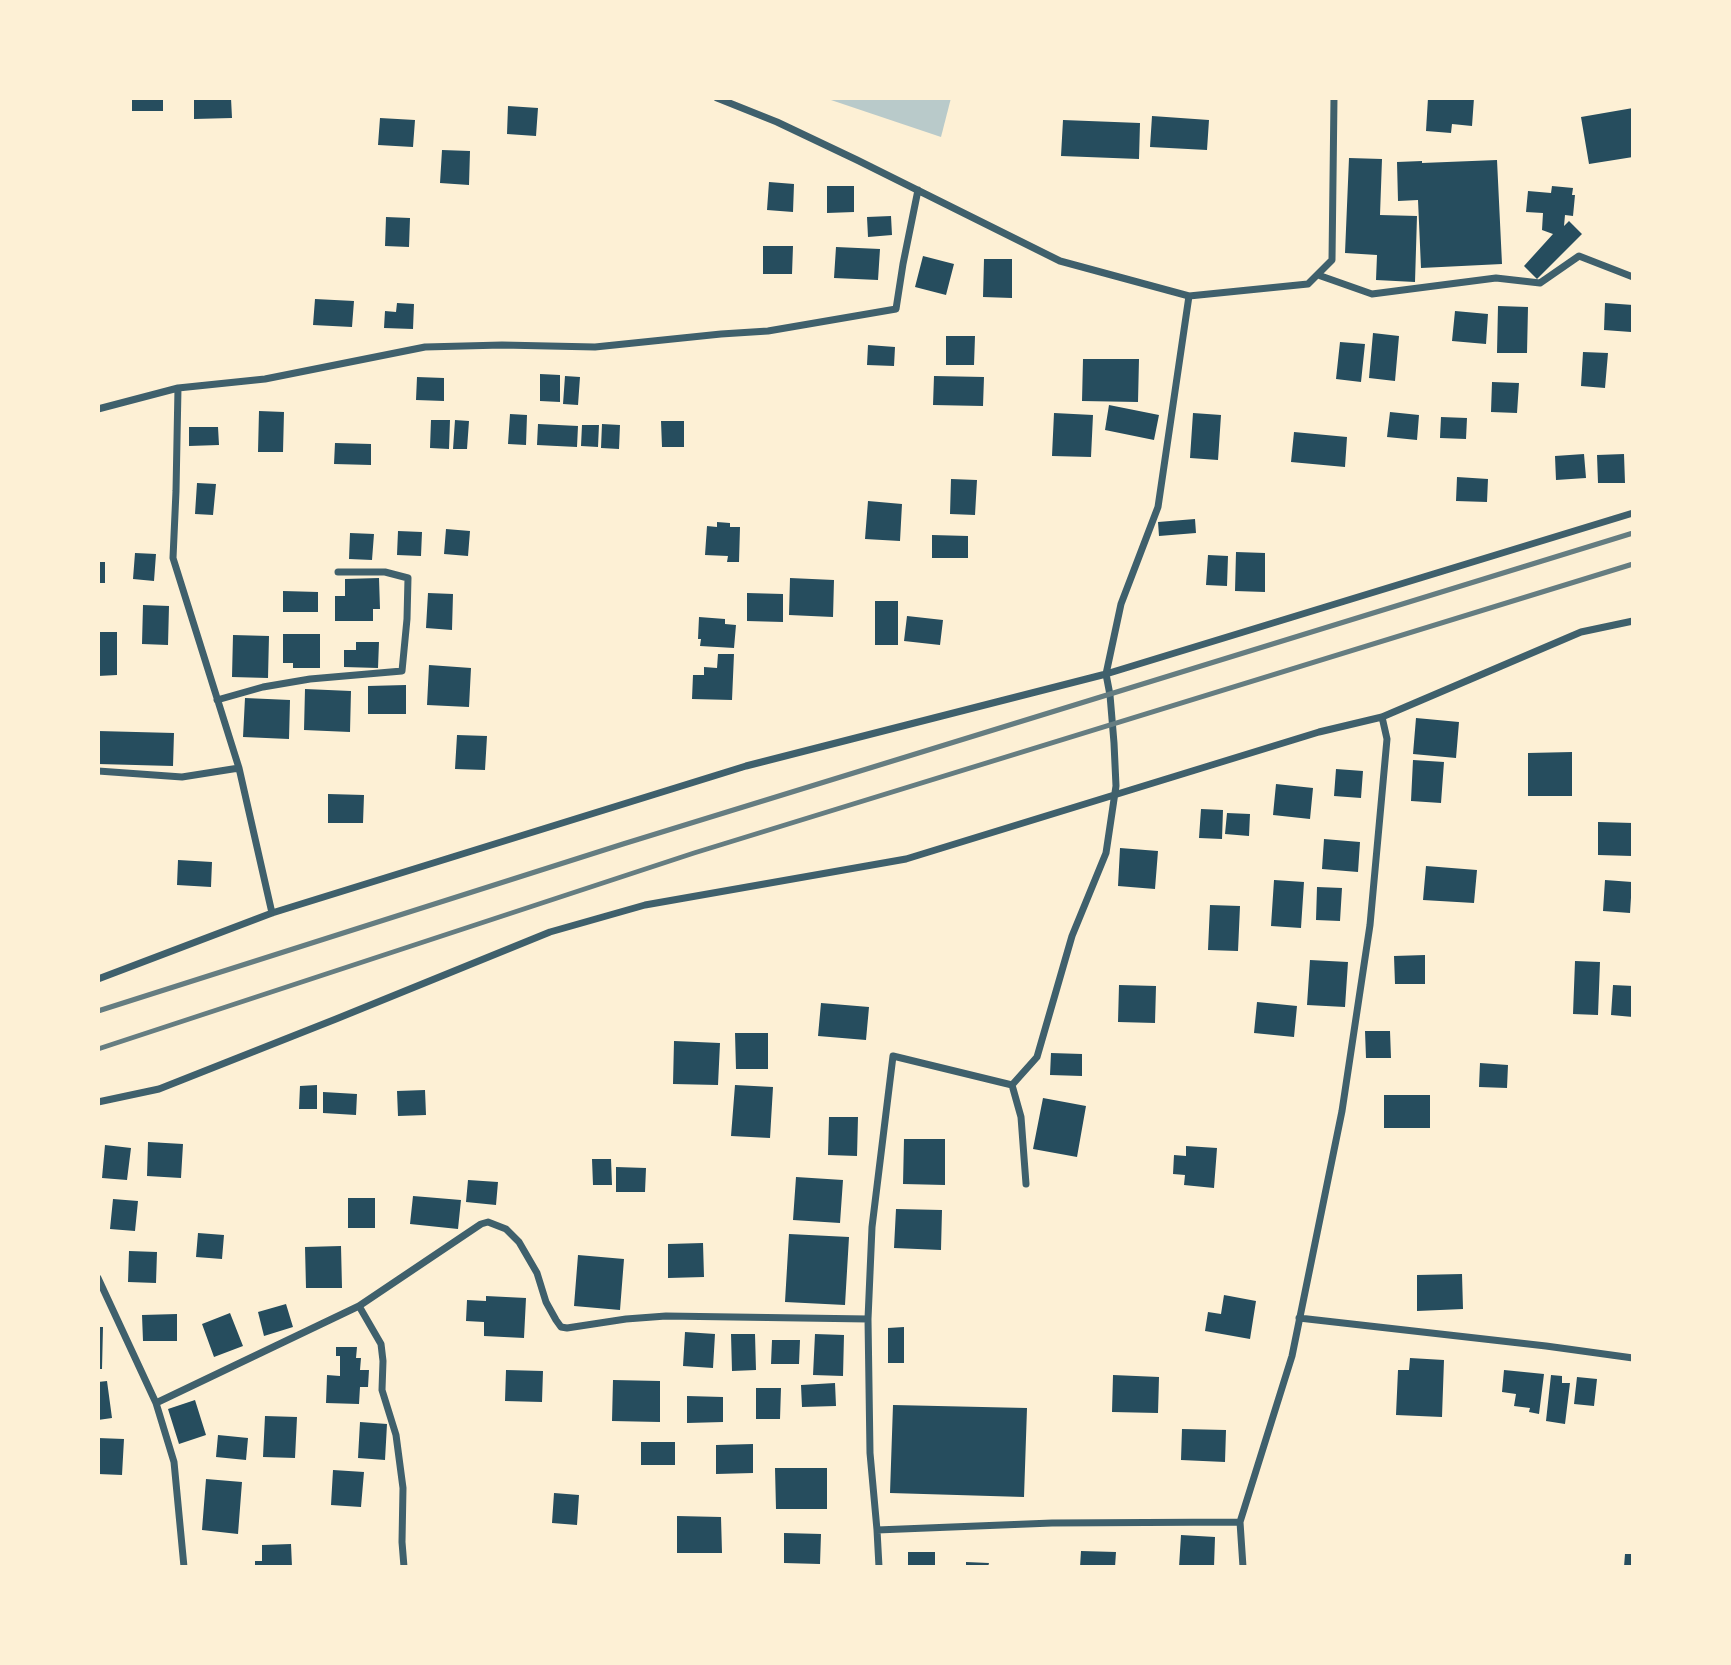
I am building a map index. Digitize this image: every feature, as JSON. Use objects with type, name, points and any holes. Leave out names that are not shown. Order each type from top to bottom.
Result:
[{"type":"street","points":[[717,98],[788,128],[1060,261],[1189,296],[1308,284],[1332,260],[1334,98]]},
{"type":"street","points":[[98,409],[178,388],[265,379],[425,347],[595,347],[768,331],[896,309],[918,190]]},
{"type":"street","points":[[1318,275],[1372,294],[1496,278],[1539,284],[1579,257],[1633,277]]},
{"type":"street","points":[[1012,1085],[1037,1057],[1072,936],[1106,853],[1116,786],[1110,695],[1106,674],[1121,604],[1158,507],[1189,296]]},
{"type":"street","points":[[178,388],[173,558],[239,768],[272,913]]},
{"type":"street","points":[[98,979],[272,913],[746,766],[1106,674],[1633,513]]},
{"type":"street","points":[[217,700],[287,683],[402,671],[408,578],[385,572],[338,572]]},
{"type":"street","points":[[98,1102],[159,1089],[550,932],[645,905],[906,859],[1319,732],[1382,717],[1581,632],[1633,621]]},
{"type":"street","points":[[1243,1567],[1240,1522],[1292,1356],[1342,1111],[1370,925],[1387,739],[1382,717]]},
{"type":"street","points":[[98,771],[182,777],[239,768]]},
{"type":"street","points":[[879,1567],[870,1453],[868,1319],[873,1227],[893,1056],[1012,1085]]},
{"type":"street","points":[[1012,1085],[1021,1117],[1026,1184]]},
{"type":"street","points":[[156,1403],[359,1306],[481,1224],[488,1222],[506,1229],[519,1242],[537,1273],[546,1302],[561,1327],[572,1328],[593,1323],[666,1316],[868,1319]]},
{"type":"street","points":[[98,1278],[156,1403],[174,1462],[184,1567]]},
{"type":"street","points":[[359,1306],[381,1344],[382,1391],[396,1435],[404,1488],[404,1567]]},
{"type":"street","points":[[1299,1318],[1633,1358]]},
{"type":"street","points":[[877,1530],[1052,1522],[1240,1522]]},
{"type":"shaded area","points":[[825,98],[951,98],[941,137]]},
{"type":"building","points":[[132,98],[163,98],[163,111],[132,111]]},
{"type":"building","points":[[194,98],[231,98],[232,118],[194,119]]},
{"type":"building","points":[[1428,98],[1474,98],[1472,126],[1452,124],[1451,133],[1426,131]]},
{"type":"building","points":[[508,106],[538,108],[536,136],[507,134]]},
{"type":"building","points":[[1633,108],[1633,157],[1589,164],[1581,117]]},
{"type":"building","points":[[1152,116],[1209,120],[1207,150],[1150,147]]},
{"type":"building","points":[[380,118],[415,120],[413,147],[378,145]]},
{"type":"building","points":[[1063,120],[1140,123],[1139,159],[1061,156]]},
{"type":"building","points":[[442,150],[470,151],[469,185],[440,183]]},
{"type":"building","points":[[1349,158],[1382,159],[1380,215],[1417,216],[1415,282],[1376,280],[1377,255],[1345,253]]},
{"type":"building","points":[[1497,160],[1502,264],[1421,268],[1418,200],[1398,201],[1397,162]]},
{"type":"building","points":[[769,182],[794,184],[793,212],[767,210]]},
{"type":"building","points":[[827,186],[854,186],[854,212],[827,213]]},
{"type":"building","points":[[1552,186],[1573,188],[1573,216],[1565,215],[1564,226],[1569,221],[1582,234],[1537,279],[1524,266],[1553,234],[1542,230],[1543,213],[1526,212],[1528,191],[1551,193]]},
{"type":"building","points":[[891,216],[892,235],[868,237],[867,217]]},
{"type":"building","points":[[386,217],[410,218],[409,247],[385,246]]},
{"type":"building","points":[[763,246],[793,246],[792,274],[763,274]]},
{"type":"building","points":[[836,247],[880,249],[878,280],[834,278]]},
{"type":"building","points":[[923,256],[954,264],[946,295],[915,287]]},
{"type":"building","points":[[984,259],[1012,259],[1012,298],[983,297]]},
{"type":"building","points":[[315,299],[354,301],[352,327],[313,325]]},
{"type":"building","points":[[397,303],[414,304],[413,329],[384,328],[385,311],[396,312]]},
{"type":"building","points":[[1605,303],[1633,305],[1631,332],[1604,330]]},
{"type":"building","points":[[1498,306],[1528,307],[1527,353],[1497,353]]},
{"type":"building","points":[[1455,311],[1488,314],[1486,344],[1452,341]]},
{"type":"building","points":[[1373,333],[1399,336],[1395,381],[1369,378]]},
{"type":"building","points":[[946,336],[975,336],[974,365],[946,365]]},
{"type":"building","points":[[1340,342],[1365,344],[1361,382],[1336,379]]},
{"type":"building","points":[[868,345],[895,347],[894,366],[867,365]]},
{"type":"building","points":[[1583,352],[1608,353],[1605,388],[1581,386]]},
{"type":"building","points":[[1083,359],[1139,359],[1138,402],[1082,401]]},
{"type":"building","points":[[540,374],[560,375],[560,402],[540,401]]},
{"type":"building","points":[[565,376],[580,377],[578,405],[563,404]]},
{"type":"building","points":[[934,376],[984,377],[983,406],[933,405]]},
{"type":"building","points":[[417,377],[444,378],[444,401],[416,400]]},
{"type":"building","points":[[1492,382],[1519,383],[1517,413],[1491,412]]},
{"type":"building","points":[[1109,405],[1159,415],[1154,440],[1105,430]]},
{"type":"building","points":[[259,411],[284,412],[283,452],[258,452]]},
{"type":"building","points":[[1390,412],[1419,415],[1417,440],[1387,437]]},
{"type":"building","points":[[1054,413],[1093,415],[1091,457],[1052,456]]},
{"type":"building","points":[[1193,413],[1221,415],[1218,460],[1190,458]]},
{"type":"building","points":[[510,414],[527,415],[526,445],[508,444]]},
{"type":"building","points":[[1441,417],[1467,418],[1466,439],[1440,438]]},
{"type":"building","points":[[431,420],[450,420],[449,449],[430,448]]},
{"type":"building","points":[[455,420],[469,421],[467,449],[453,449]]},
{"type":"building","points":[[661,421],[684,421],[684,447],[662,447]]},
{"type":"building","points":[[538,424],[578,426],[577,447],[537,445]]},
{"type":"building","points":[[602,424],[620,425],[619,449],[601,448]]},
{"type":"building","points":[[582,425],[599,425],[598,447],[581,446]]},
{"type":"building","points":[[189,427],[218,427],[219,445],[189,446]]},
{"type":"building","points":[[1294,432],[1347,437],[1345,467],[1291,462]]},
{"type":"building","points":[[335,443],[371,444],[371,465],[334,464]]},
{"type":"building","points":[[1584,454],[1586,478],[1556,480],[1555,456]]},
{"type":"building","points":[[1624,454],[1625,483],[1598,483],[1597,455]]},
{"type":"building","points":[[1457,477],[1488,479],[1487,502],[1456,501]]},
{"type":"building","points":[[951,479],[977,480],[975,515],[950,514]]},
{"type":"building","points":[[197,483],[216,484],[213,515],[195,514]]},
{"type":"building","points":[[868,501],[902,504],[900,541],[865,539]]},
{"type":"building","points":[[1195,519],[1196,533],[1159,536],[1158,522]]},
{"type":"building","points":[[717,522],[730,523],[730,527],[740,527],[739,562],[727,562],[728,556],[705,555],[707,526],[717,527]]},
{"type":"building","points":[[446,529],[470,531],[468,556],[444,554]]},
{"type":"building","points":[[398,531],[422,532],[421,556],[397,555]]},
{"type":"building","points":[[350,533],[374,534],[372,560],[349,559]]},
{"type":"building","points":[[932,535],[968,536],[968,558],[932,558]]},
{"type":"building","points":[[1236,552],[1265,553],[1265,592],[1235,591]]},
{"type":"building","points":[[135,553],[156,554],[154,581],[133,579]]},
{"type":"building","points":[[1208,555],[1228,556],[1227,586],[1206,585]]},
{"type":"building","points":[[98,562],[105,562],[105,583],[98,583]]},
{"type":"building","points":[[379,578],[380,609],[373,609],[373,621],[335,621],[335,596],[345,596],[345,579]]},
{"type":"building","points":[[790,578],[834,580],[833,617],[789,615]]},
{"type":"building","points":[[283,591],[318,592],[318,612],[283,612]]},
{"type":"building","points":[[428,593],[453,594],[452,630],[426,628]]},
{"type":"building","points":[[747,593],[783,594],[783,622],[747,621]]},
{"type":"building","points":[[875,601],[898,601],[898,645],[875,645]]},
{"type":"building","points":[[143,605],[169,606],[168,645],[142,644]]},
{"type":"building","points":[[907,616],[943,620],[940,645],[904,641]]},
{"type":"building","points":[[699,617],[725,619],[725,624],[736,625],[734,648],[700,646]]},
{"type":"building","points":[[98,632],[117,632],[117,675],[98,676]]},
{"type":"building","points":[[283,634],[320,634],[320,668],[293,668],[293,663],[283,663]]},
{"type":"building","points":[[233,635],[269,636],[268,678],[232,677]]},
{"type":"building","points":[[356,642],[379,642],[378,668],[344,667],[344,650],[356,650]]},
{"type":"building","points":[[718,654],[734,654],[732,700],[692,699],[693,675],[704,675],[704,667],[717,668]]},
{"type":"building","points":[[429,665],[471,668],[469,707],[427,705]]},
{"type":"building","points":[[406,685],[406,714],[368,714],[368,686]]},
{"type":"building","points":[[305,689],[351,691],[350,732],[304,730]]},
{"type":"building","points":[[245,698],[290,700],[289,739],[243,737]]},
{"type":"building","points":[[1416,718],[1459,722],[1456,758],[1413,754]]},
{"type":"building","points":[[98,731],[174,733],[173,766],[98,764]]},
{"type":"building","points":[[457,735],[487,736],[485,770],[455,769]]},
{"type":"building","points":[[1572,752],[1572,796],[1528,796],[1528,753]]},
{"type":"building","points":[[1413,760],[1444,762],[1441,803],[1411,801]]},
{"type":"building","points":[[1336,769],[1363,771],[1361,798],[1334,796]]},
{"type":"building","points":[[1276,784],[1313,788],[1310,819],[1273,815]]},
{"type":"building","points":[[328,794],[364,795],[363,823],[328,823]]},
{"type":"building","points":[[1201,809],[1223,810],[1222,839],[1199,838]]},
{"type":"building","points":[[1227,813],[1250,814],[1249,836],[1225,834]]},
{"type":"building","points":[[1598,822],[1633,823],[1632,856],[1598,855]]},
{"type":"building","points":[[1324,839],[1360,842],[1358,872],[1322,869]]},
{"type":"building","points":[[1120,848],[1158,851],[1155,889],[1118,886]]},
{"type":"building","points":[[178,860],[212,862],[211,887],[177,885]]},
{"type":"building","points":[[1426,866],[1477,870],[1474,903],[1423,900]]},
{"type":"building","points":[[1274,880],[1304,882],[1301,928],[1271,926]]},
{"type":"building","points":[[1605,880],[1632,882],[1630,913],[1603,911]]},
{"type":"building","points":[[1317,887],[1342,888],[1340,921],[1316,920]]},
{"type":"building","points":[[1210,905],[1240,906],[1238,951],[1208,950]]},
{"type":"building","points":[[1425,955],[1425,984],[1395,984],[1394,956]]},
{"type":"building","points":[[1310,960],[1348,962],[1345,1007],[1307,1005]]},
{"type":"building","points":[[1575,961],[1600,962],[1598,1015],[1573,1014]]},
{"type":"building","points":[[1119,985],[1156,986],[1155,1023],[1118,1022]]},
{"type":"building","points":[[1613,985],[1633,986],[1633,1017],[1611,1015]]},
{"type":"building","points":[[1257,1002],[1297,1006],[1294,1037],[1254,1033]]},
{"type":"building","points":[[821,1003],[869,1007],[866,1040],[818,1036]]},
{"type":"building","points":[[1365,1031],[1390,1031],[1391,1058],[1366,1058]]},
{"type":"building","points":[[735,1033],[768,1033],[768,1069],[736,1069]]},
{"type":"building","points":[[674,1041],[720,1043],[718,1085],[673,1084]]},
{"type":"building","points":[[1051,1053],[1082,1054],[1082,1076],[1050,1075]]},
{"type":"building","points":[[1480,1063],[1508,1065],[1507,1088],[1479,1087]]},
{"type":"building","points":[[317,1085],[317,1109],[299,1109],[300,1086]]},
{"type":"building","points":[[735,1085],[773,1087],[770,1138],[731,1136]]},
{"type":"building","points":[[425,1090],[426,1115],[398,1116],[397,1091]]},
{"type":"building","points":[[323,1092],[357,1094],[356,1115],[323,1113]]},
{"type":"building","points":[[1384,1095],[1430,1095],[1430,1128],[1384,1128]]},
{"type":"building","points":[[1043,1098],[1086,1106],[1077,1157],[1033,1149]]},
{"type":"building","points":[[829,1117],[858,1117],[857,1156],[828,1155]]},
{"type":"building","points":[[904,1139],[945,1139],[945,1185],[903,1184]]},
{"type":"building","points":[[148,1142],[183,1144],[181,1178],[147,1176]]},
{"type":"building","points":[[105,1145],[131,1148],[127,1180],[102,1178]]},
{"type":"building","points":[[1186,1146],[1217,1148],[1214,1188],[1184,1185],[1185,1175],[1173,1174],[1174,1155],[1186,1156]]},
{"type":"building","points":[[592,1159],[611,1159],[612,1185],[593,1185]]},
{"type":"building","points":[[616,1167],[646,1168],[645,1192],[616,1192]]},
{"type":"building","points":[[796,1177],[843,1180],[840,1223],[793,1220]]},
{"type":"building","points":[[468,1180],[498,1182],[496,1205],[466,1202]]},
{"type":"building","points":[[413,1196],[461,1200],[458,1229],[410,1224]]},
{"type":"building","points":[[348,1198],[375,1198],[375,1228],[348,1228]]},
{"type":"building","points":[[113,1199],[138,1201],[135,1231],[110,1229]]},
{"type":"building","points":[[896,1209],[942,1210],[941,1250],[894,1248]]},
{"type":"building","points":[[198,1233],[224,1235],[222,1259],[196,1257]]},
{"type":"building","points":[[789,1234],[849,1237],[845,1305],[785,1302]]},
{"type":"building","points":[[703,1243],[704,1277],[668,1278],[668,1244]]},
{"type":"building","points":[[341,1246],[342,1288],[306,1288],[305,1247]]},
{"type":"building","points":[[129,1251],[157,1252],[156,1283],[128,1282]]},
{"type":"building","points":[[578,1255],[624,1259],[620,1310],[574,1306]]},
{"type":"building","points":[[1462,1274],[1463,1309],[1417,1311],[1417,1275]]},
{"type":"building","points":[[1224,1295],[1256,1301],[1250,1339],[1205,1331],[1208,1312],[1221,1314]]},
{"type":"building","points":[[486,1296],[526,1298],[524,1338],[484,1336],[484,1322],[466,1321],[467,1300],[486,1301]]},
{"type":"building","points":[[286,1304],[293,1327],[264,1336],[258,1312]]},
{"type":"building","points":[[230,1313],[243,1346],[214,1357],[202,1324]]},
{"type":"building","points":[[177,1314],[177,1341],[143,1341],[142,1315]]},
{"type":"building","points":[[98,1327],[103,1327],[102,1369],[98,1369]]},
{"type":"building","points":[[904,1327],[904,1363],[888,1363],[888,1328]]},
{"type":"building","points":[[685,1332],[715,1334],[713,1368],[683,1366]]},
{"type":"building","points":[[731,1334],[755,1334],[756,1370],[732,1371]]},
{"type":"building","points":[[815,1334],[844,1335],[843,1376],[813,1375]]},
{"type":"building","points":[[772,1340],[800,1340],[799,1364],[771,1364]]},
{"type":"building","points":[[336,1347],[357,1347],[356,1358],[361,1358],[360,1370],[369,1370],[368,1387],[360,1387],[359,1404],[326,1403],[327,1375],[340,1376],[340,1356],[336,1356]]},
{"type":"building","points":[[1410,1358],[1444,1360],[1442,1417],[1396,1415],[1398,1370],[1409,1370]]},
{"type":"building","points":[[506,1370],[543,1371],[542,1402],[505,1401]]},
{"type":"building","points":[[1504,1370],[1544,1374],[1539,1414],[1529,1412],[1530,1408],[1514,1406],[1516,1394],[1502,1392]]},
{"type":"building","points":[[1113,1375],[1159,1377],[1158,1413],[1112,1412]]},
{"type":"building","points":[[1551,1375],[1562,1376],[1562,1383],[1570,1383],[1565,1424],[1546,1421]]},
{"type":"building","points":[[1577,1377],[1597,1379],[1594,1406],[1574,1404]]},
{"type":"building","points":[[613,1380],[660,1381],[660,1422],[612,1421]]},
{"type":"building","points":[[107,1381],[112,1418],[98,1420],[98,1382]]},
{"type":"building","points":[[835,1383],[836,1406],[802,1407],[801,1385]]},
{"type":"building","points":[[756,1388],[781,1388],[780,1419],[756,1419]]},
{"type":"building","points":[[687,1396],[723,1397],[723,1422],[687,1423]]},
{"type":"building","points":[[195,1400],[206,1435],[179,1444],[168,1409]]},
{"type":"building","points":[[893,1405],[1027,1408],[1024,1497],[890,1493]]},
{"type":"building","points":[[265,1416],[297,1417],[295,1458],[263,1457]]},
{"type":"building","points":[[360,1422],[387,1424],[385,1460],[358,1458]]},
{"type":"building","points":[[1182,1429],[1226,1430],[1225,1462],[1181,1460]]},
{"type":"building","points":[[218,1435],[248,1438],[246,1460],[216,1457]]},
{"type":"building","points":[[98,1438],[124,1439],[122,1475],[98,1474]]},
{"type":"building","points":[[641,1442],[675,1442],[675,1465],[641,1465]]},
{"type":"building","points":[[753,1444],[753,1473],[716,1474],[716,1445]]},
{"type":"building","points":[[775,1468],[827,1468],[827,1509],[776,1509]]},
{"type":"building","points":[[333,1470],[364,1472],[361,1507],[331,1505]]},
{"type":"building","points":[[206,1479],[242,1482],[238,1534],[202,1530]]},
{"type":"building","points":[[554,1493],[579,1495],[577,1525],[552,1523]]},
{"type":"building","points":[[677,1516],[721,1517],[722,1553],[677,1553]]},
{"type":"building","points":[[784,1533],[821,1534],[820,1564],[784,1563]]},
{"type":"building","points":[[1181,1535],[1215,1537],[1214,1567],[1179,1567]]},
{"type":"building","points":[[291,1544],[292,1567],[255,1567],[255,1561],[262,1561],[262,1545]]},
{"type":"building","points":[[1081,1551],[1116,1552],[1115,1567],[1080,1567]]},
{"type":"building","points":[[908,1552],[935,1552],[935,1567],[908,1567]]},
{"type":"building","points":[[1625,1554],[1633,1554],[1633,1567],[1624,1567]]},
{"type":"building","points":[[966,1562],[989,1563],[988,1567],[966,1567]]},
{"type":"railway","points":[[98,1011],[623,844],[1633,533]]},
{"type":"railway","points":[[98,1049],[694,853],[1633,564]]}]
